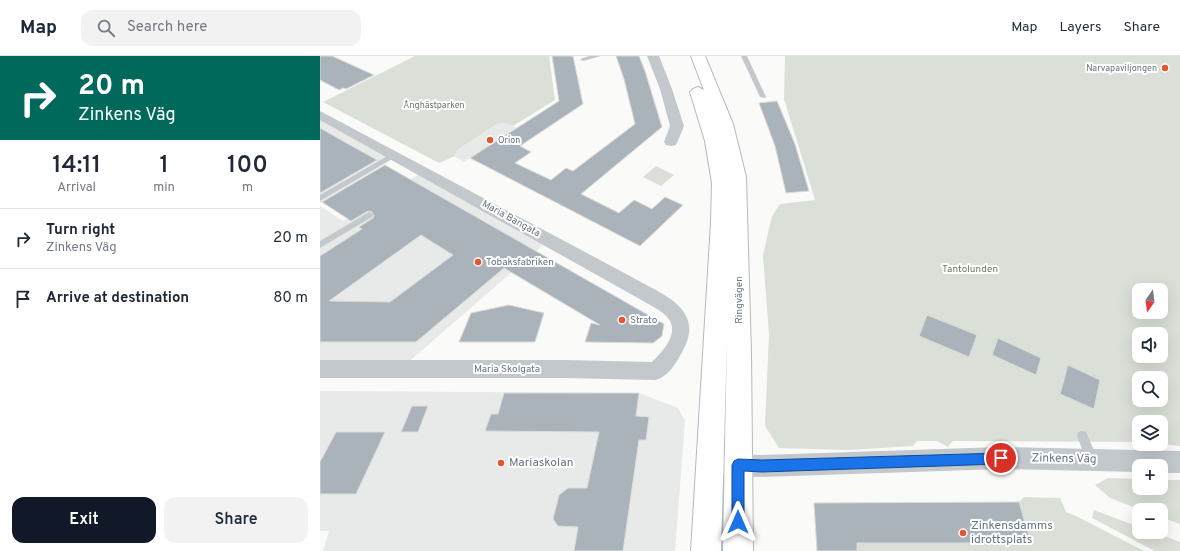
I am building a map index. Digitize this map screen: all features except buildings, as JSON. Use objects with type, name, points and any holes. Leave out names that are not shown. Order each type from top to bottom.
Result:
[{"type":"main road","name":"Ringvägen","points":[[683,56],[699,94],[713,141],[730,226],[738,327],[738,551]]},
{"type":"main road","name":"Ringvägen","points":[[698,56],[731,144],[737,178],[716,316],[706,551]]},
{"type":"street","points":[[653,56],[666,89],[677,126],[671,142]]},
{"type":"street","name":"Maria Bangata","points":[[320,115],[597,266],[663,305],[676,315],[681,326],[679,341]]},
{"type":"street","name":"Maria Skolgata","points":[[320,369],[565,369],[656,371],[667,361],[679,341]]},
{"type":"street","name":"Zinkens Väg","points":[[709,466],[762,466],[1001,458],[1180,462]]},
{"type":"lane","points":[[583,59],[598,56]]},
{"type":"lane","points":[[744,56],[763,97]]},
{"type":"lane","points":[[320,198],[393,156]]},
{"type":"lane","points":[[320,245],[369,214]]},
{"type":"lane","points":[[1082,436],[1092,460]]},
{"type":"shaded area","points":[[320,112],[398,156],[320,203]]},
{"type":"shaded area","name":"Orion","points":[[505,123],[522,130],[474,161],[470,158],[464,162],[455,157],[457,150],[497,124]]},
{"type":"shaded area","name":"Tobaksfabriken","points":[[424,171],[542,242],[542,246],[397,372],[320,371],[320,206],[343,221]]},
{"type":"shaded area","name":"Mariaskolan","points":[[320,391],[639,393],[678,408],[685,421],[675,551],[323,551],[329,531],[320,531]]},
{"type":"green space","name":"Ånghästparken","points":[[415,56],[549,56],[555,100],[513,126],[505,123],[497,124],[457,150],[455,156],[439,163],[323,102]]},
{"type":"green space","name":"Tantolunden","points":[[785,56],[1180,56],[1180,446],[1168,445],[1168,415],[1132,415],[1132,442],[953,441],[948,447],[937,441],[917,441],[913,446],[848,450],[779,448],[765,426],[769,334],[763,255],[772,216],[780,204],[815,200],[784,99]]},
{"type":"green space","points":[[656,166],[674,175],[661,186],[643,177]]},
{"type":"green space","points":[[1108,478],[1132,479],[1132,495],[1168,495],[1168,480],[1180,480],[1180,524],[1168,520],[1168,503],[1132,503],[1132,507],[1110,498],[1095,485]]},
{"type":"green space","name":"Zinkensdamms idrottsplats","points":[[1024,497],[1060,498],[1066,512],[1144,551],[817,551],[814,503],[1019,502]]},
{"type":"green space","points":[[1094,510],[1132,524],[1132,539],[1092,518]]},
{"type":"green space","points":[[1168,537],[1180,542],[1180,551],[1155,551],[1132,539],[1168,539]]},
{"type":"place","name":"Narvapaviljongen","points":[[1165,68]]},
{"type":"place","name":"Orion","points":[[490,140]]},
{"type":"place","name":"Tobaksfabriken","points":[[478,262]]},
{"type":"place","name":"Strato","points":[[622,320]]},
{"type":"place","name":"Mariaskolan","points":[[501,463]]},
{"type":"place","name":"Zinkensdamms idrottsplats","points":[[963,533]]},
{"type":"route","points":[[738,522],[738,465],[762,466],[1001,458]]}]
